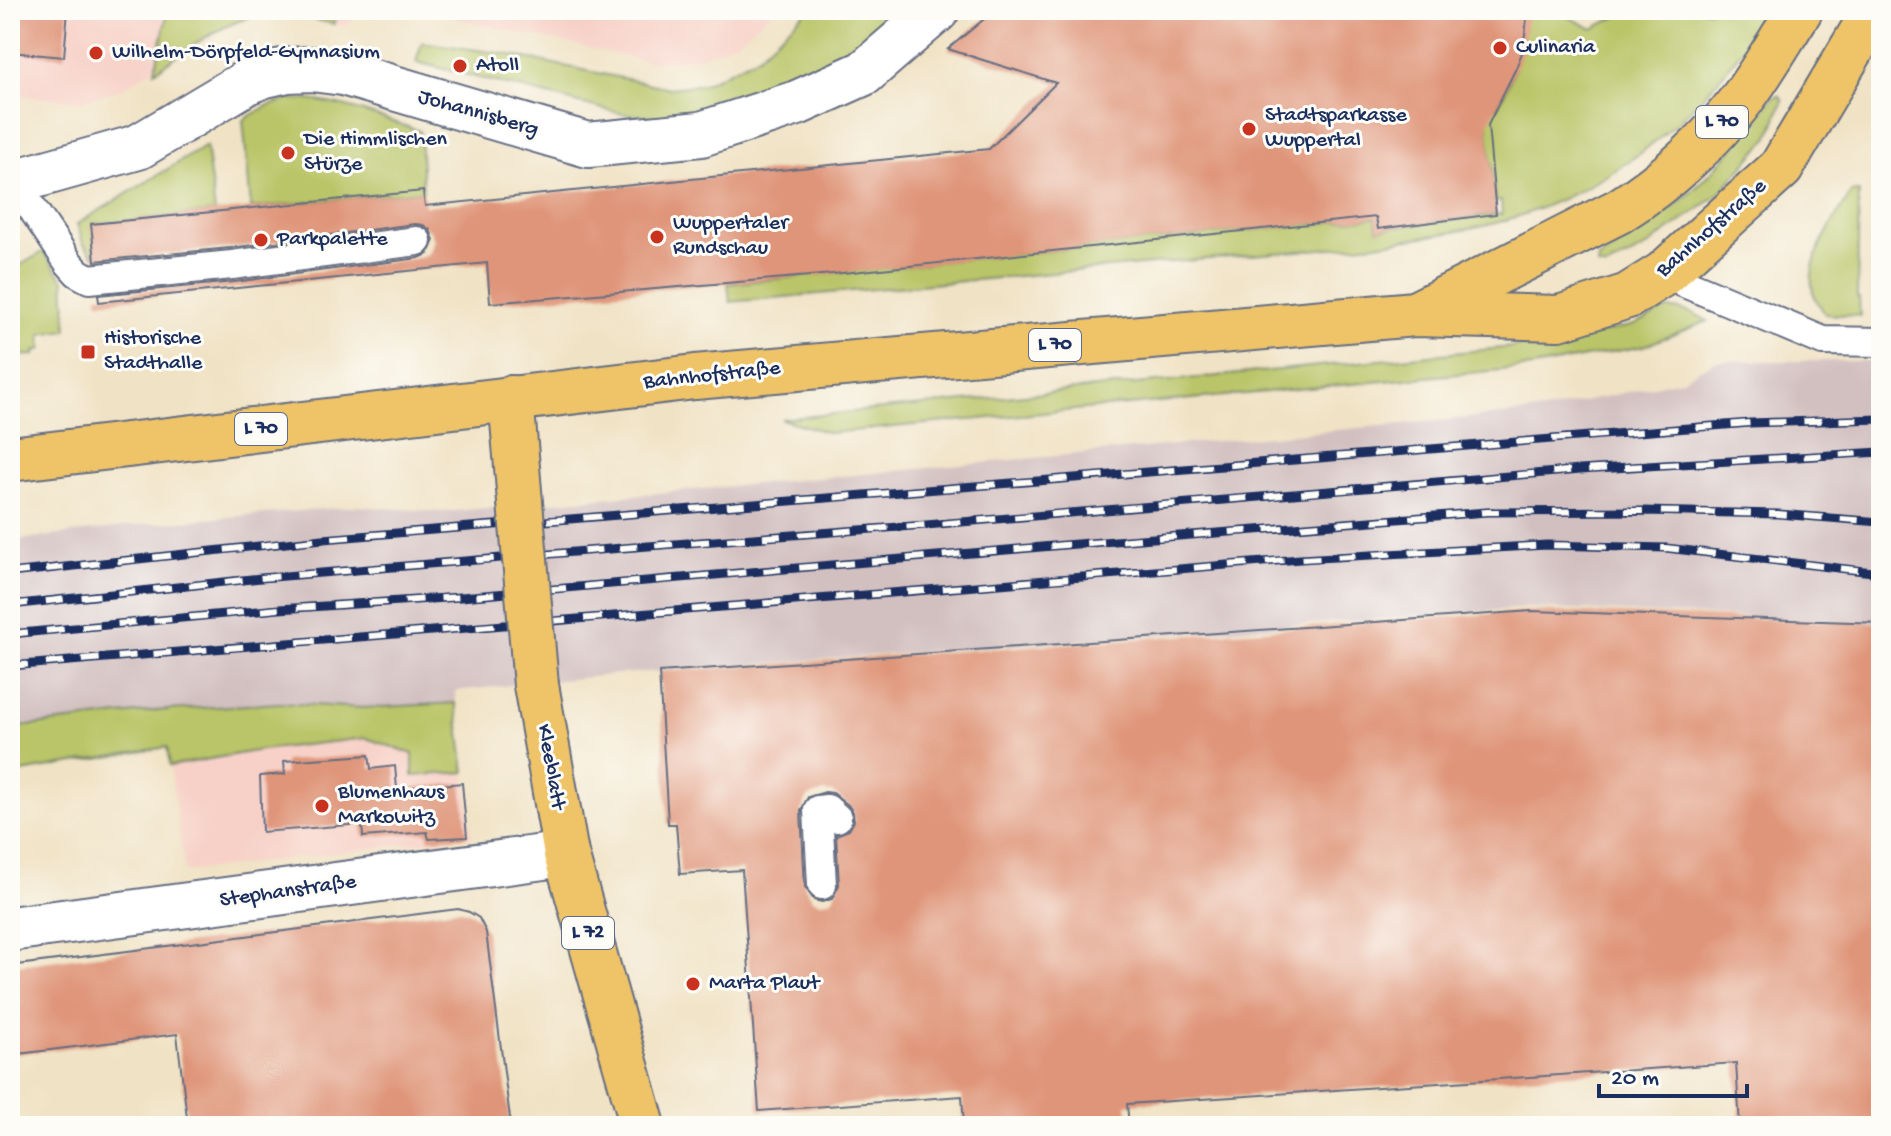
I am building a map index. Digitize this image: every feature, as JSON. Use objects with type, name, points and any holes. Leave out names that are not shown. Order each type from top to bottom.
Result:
[{"type":"main road","name":"Bahnhofstraße","points":[[1415,314],[1619,211],[1647,193],[1694,151],[1742,99],[1800,10]]},
{"type":"main road","name":"Bahnhofstraße","points":[[10,459],[695,377],[1415,314],[1559,318],[1628,296],[1663,274],[1781,168],[1875,10]]},
{"type":"main road","name":"Kleeblatt","points":[[511,398],[536,685],[566,854],[643,1126]]},
{"type":"street","name":"Johannisberg","points":[[12,183],[138,147],[247,82],[287,70],[343,73],[588,145],[701,134],[797,103],[864,73],[937,10]]},
{"type":"street","name":"Stephanstraße","points":[[10,929],[566,854]]},
{"type":"lane","points":[[12,183],[69,263],[89,279],[232,265],[417,241]]},
{"type":"lane","points":[[1663,274],[1823,341],[1881,342]]},
{"type":"lane","points":[[822,885],[818,810],[833,810]]},
{"type":"shaded area","name":"Wilhelm-Dörpfeld-Gymnasium","points":[[10,10],[356,10],[353,21],[343,26],[287,14],[259,15],[209,35],[121,89],[82,101],[10,95]]},
{"type":"shaded area","name":"Wilhelm-Dörpfeld-Gymnasium","points":[[418,10],[775,10],[736,42],[701,57],[651,62]]},
{"type":"shaded area","points":[[1716,361],[1881,361],[1881,623],[1529,608],[619,674],[455,691],[456,703],[362,708],[279,703],[154,711],[10,728],[10,541],[147,524],[358,506],[442,512],[1543,411],[1680,380]]},
{"type":"shaded area","name":"Blumenhaus Markowitz","points":[[366,738],[413,754],[414,776],[465,772],[472,836],[185,872],[170,766],[261,750]]},
{"type":"green space","points":[[168,10],[337,10],[334,24],[278,14],[245,19],[204,38],[155,71]]},
{"type":"green space","points":[[808,10],[911,10],[860,57],[698,120],[623,114],[416,62],[422,42],[506,54],[670,88],[704,84],[757,57]]},
{"type":"green space","points":[[1527,10],[1554,10],[1593,29],[1628,10],[1768,10],[1717,81],[1688,113],[1656,141],[1584,188],[1503,221],[1456,232],[1376,244],[730,302],[728,284],[1376,217],[1378,229],[1502,214],[1501,201],[1495,202],[1486,109],[1497,108],[1514,72]]},
{"type":"green space","points":[[1779,95],[1783,100],[1769,137],[1719,194],[1645,248],[1606,268],[1598,266],[1599,259],[1672,208],[1714,170],[1773,97]]},
{"type":"green space","points":[[291,99],[341,105],[420,131],[423,191],[251,208],[243,120],[267,106]]},
{"type":"green space","points":[[206,146],[215,212],[92,224],[95,257],[83,243],[77,224]]},
{"type":"green space","points":[[1859,192],[1857,298],[1860,316],[1825,314],[1813,292],[1813,267],[1837,215],[1851,193]]},
{"type":"green space","points":[[43,252],[64,280],[67,330],[41,334],[42,349],[35,351],[35,355],[10,356],[10,271]]},
{"type":"green space","points":[[1666,309],[1678,309],[1708,321],[1644,346],[1533,367],[830,433],[781,419],[1564,342],[1634,325]]},
{"type":"green space","points":[[279,703],[362,708],[456,703],[465,772],[413,776],[413,754],[366,738],[261,750],[170,766],[167,747],[10,774],[10,728],[154,711]]},
{"type":"building","points":[[10,10],[68,10],[64,57],[10,52]]},
{"type":"building","name":"Stadtsparkasse Wuppertal","points":[[995,10],[1528,10],[1523,50],[1488,125],[1496,214],[1378,229],[1376,217],[833,274],[490,303],[487,263],[99,302],[98,295],[234,282],[419,258],[428,254],[434,240],[430,230],[415,224],[230,248],[95,261],[91,224],[423,191],[425,206],[989,149],[1056,83],[948,49]]},
{"type":"building","points":[[1532,611],[1881,623],[1881,1126],[1740,1126],[1736,1063],[1127,1104],[1129,1126],[964,1126],[962,1096],[759,1111],[742,870],[680,874],[676,824],[668,824],[659,672]],"holes":[[[833,793],[848,805],[854,821],[849,830],[836,835],[839,885],[832,899],[822,902],[814,900],[805,887],[801,811],[808,797]]]},
{"type":"building","points":[[369,755],[371,769],[395,766],[397,789],[462,783],[467,837],[429,839],[427,832],[363,837],[362,824],[262,832],[260,776],[285,774],[284,761]]},
{"type":"building","points":[[458,909],[479,918],[486,932],[511,1126],[188,1126],[177,1034],[10,1055],[10,966]]},
{"type":"railway","points":[[10,573],[323,539],[1750,423],[1881,419]]},
{"type":"railway","points":[[10,605],[261,578],[622,548],[1580,470],[1881,452]]},
{"type":"railway","points":[[10,634],[279,609],[461,597],[1487,512],[1778,514],[1881,522]]},
{"type":"railway","points":[[10,666],[1300,559],[1547,545],[1666,548],[1881,573]]},
{"type":"place","name":"Culinaria","points":[[1500,48]]},
{"type":"place","name":"Wilhelm-Dörpfeld-Gymnasium","points":[[96,53]]},
{"type":"place","name":"Atoll","points":[[460,66]]},
{"type":"place","name":"Stadtsparkasse Wuppertal","points":[[1249,129]]},
{"type":"place","name":"Die Himmlischen Stürze","points":[[288,153]]},
{"type":"place","name":"Wuppertaler Rundschau","points":[[657,237]]},
{"type":"place","name":"Parkpalette","points":[[261,240]]},
{"type":"place","name":"Historische Stadthalle","points":[[88,352]]},
{"type":"place","name":"Blumenhaus Markowitz","points":[[322,806]]},
{"type":"place","name":"Marta Plaut","points":[[693,984]]}]
